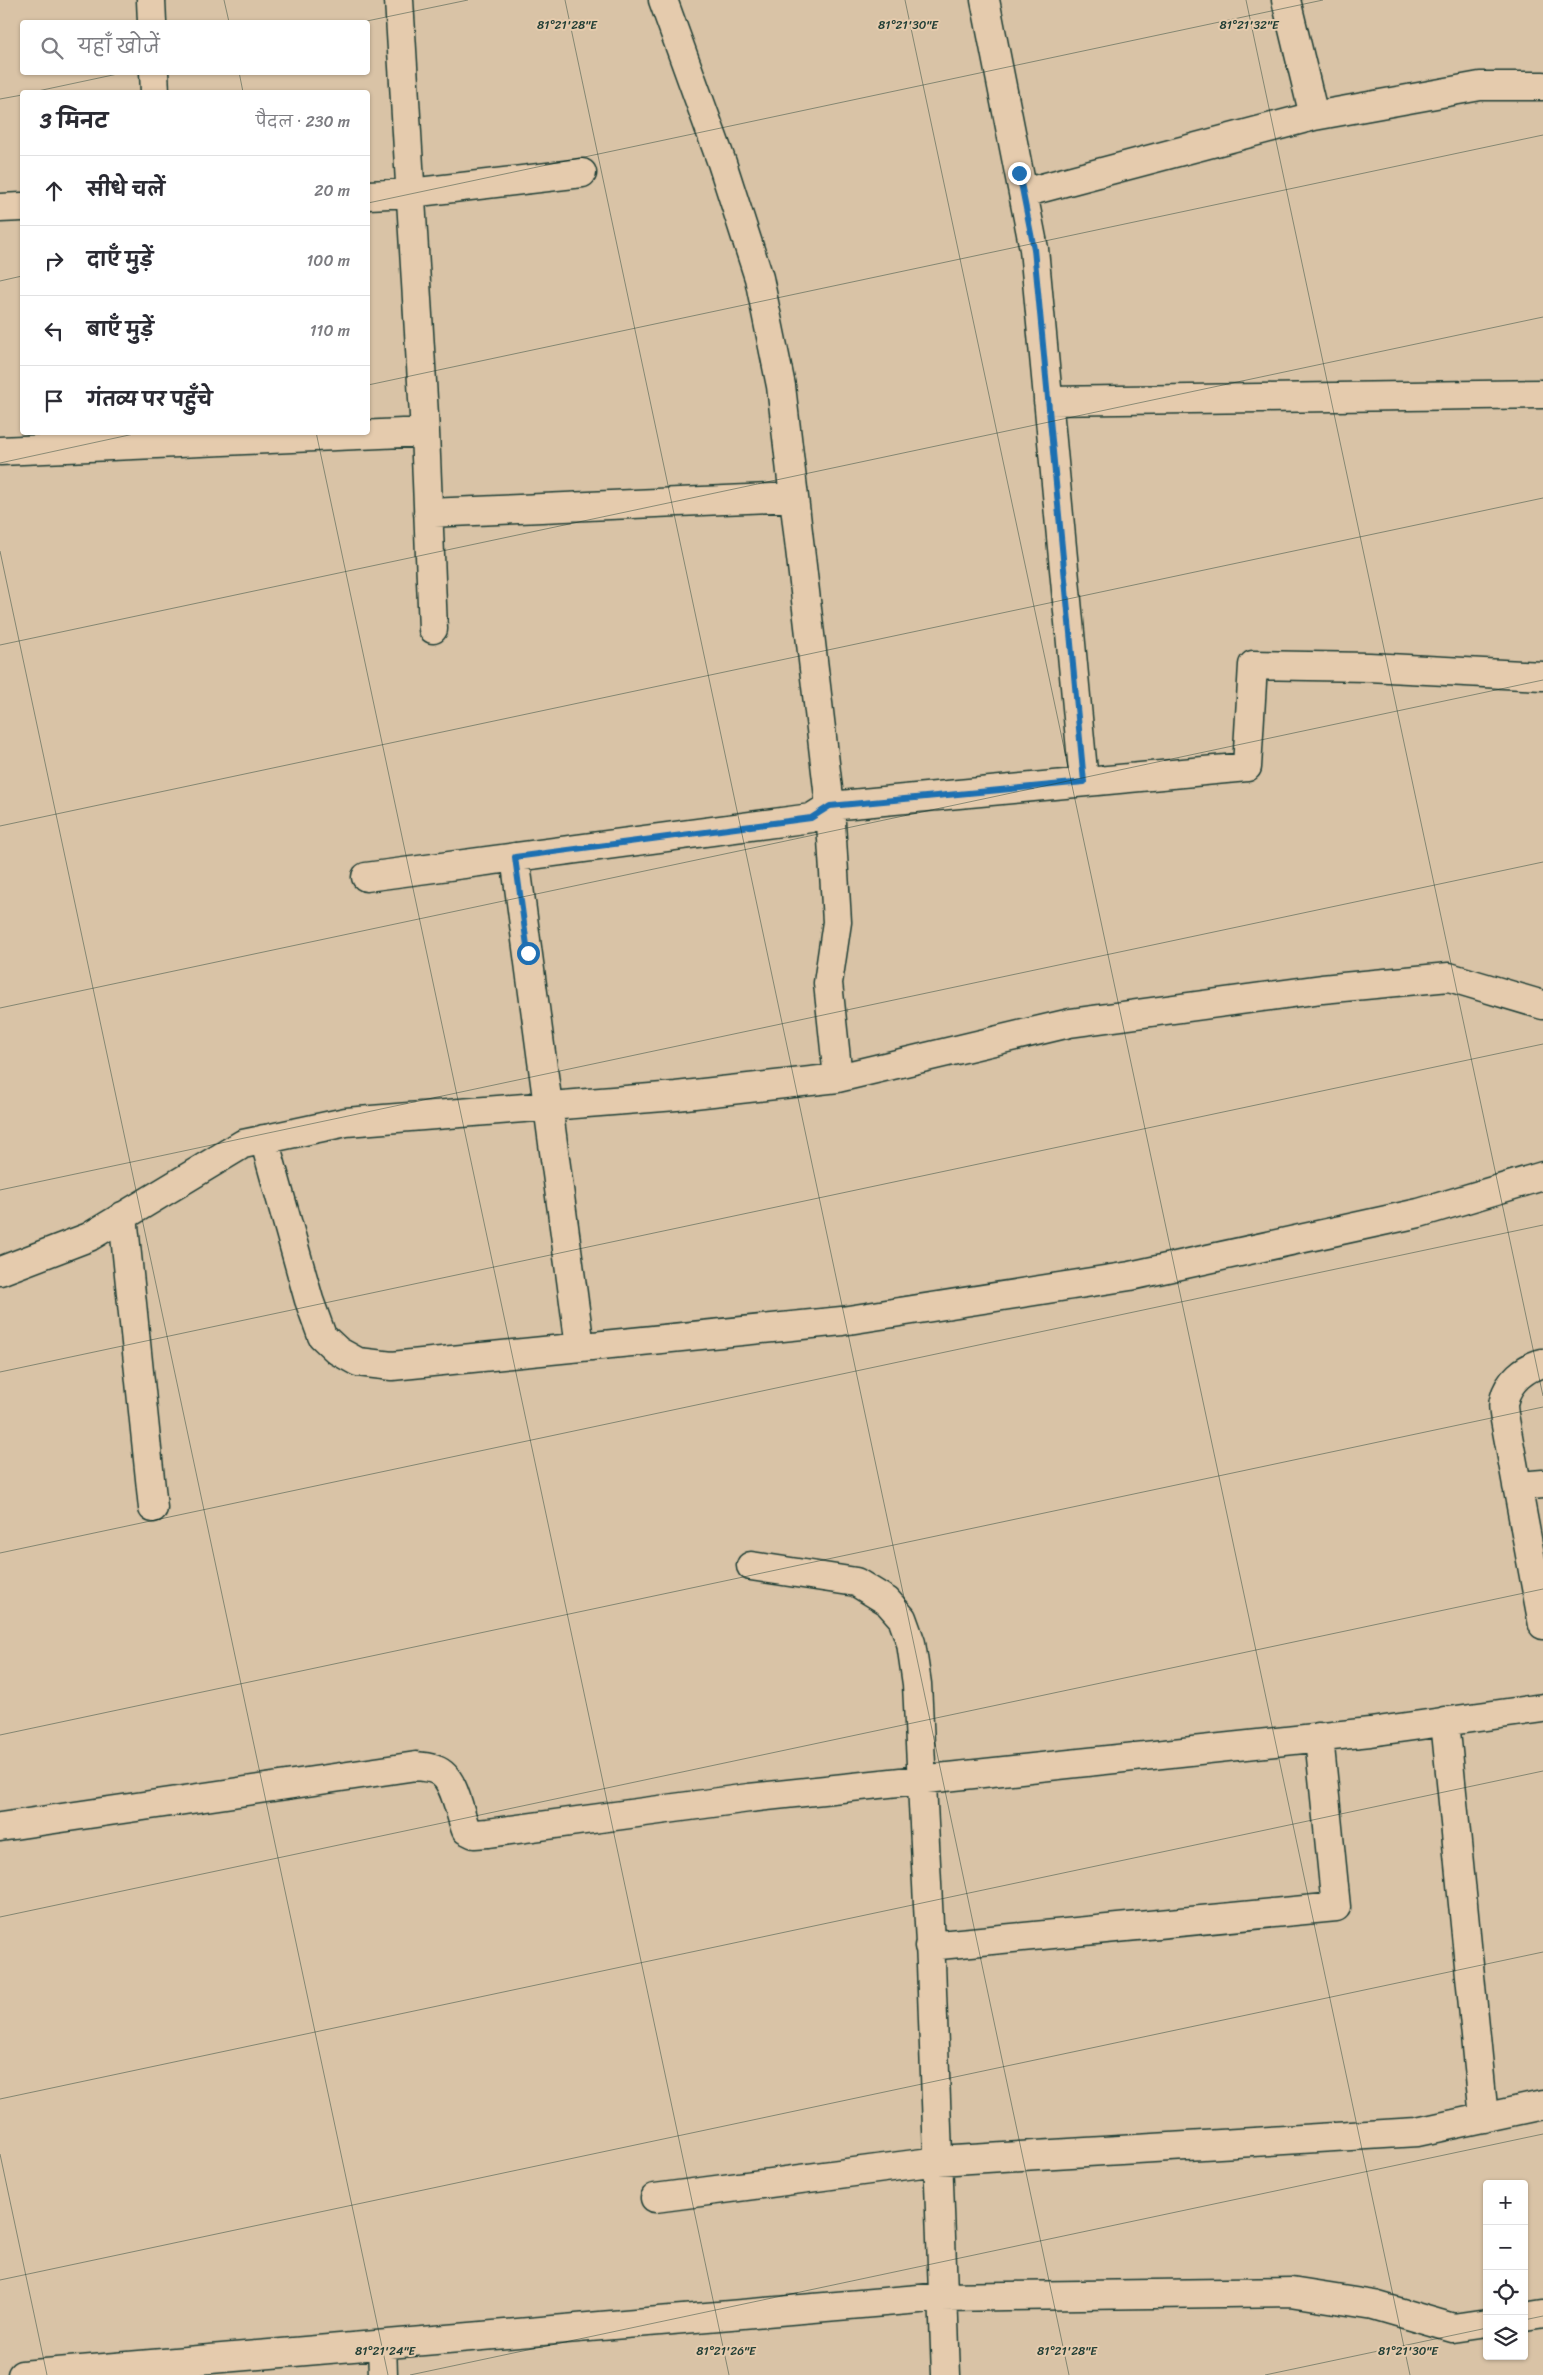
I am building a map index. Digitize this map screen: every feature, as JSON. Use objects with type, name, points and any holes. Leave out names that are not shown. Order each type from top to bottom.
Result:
[{"type":"street","points":[[151,0],[152,20]]},
{"type":"street","points":[[399,0],[425,432],[433,629]]},
{"type":"street","points":[[662,0],[722,163],[759,278],[780,386],[830,806],[837,922],[828,983],[838,1078]]},
{"type":"street","points":[[985,0],[1034,249],[1084,782]]},
{"type":"street","points":[[1286,0],[1314,116]]},
{"type":"street","points":[[154,75],[155,90]]},
{"type":"street","points":[[1023,193],[1314,116],[1480,86],[1543,86]]},
{"type":"street","points":[[370,195],[410,193],[582,173]]},
{"type":"street","points":[[0,208],[20,207]]},
{"type":"street","points":[[1048,401],[1543,394]]},
{"type":"street","points":[[370,433],[425,432]]},
{"type":"street","points":[[0,451],[175,438],[300,435]]},
{"type":"street","points":[[428,513],[794,497]]},
{"type":"street","points":[[366,877],[811,818],[830,806],[1247,767],[1253,664],[1369,667],[1543,676]]},
{"type":"street","points":[[515,857],[550,1106],[580,1347]]},
{"type":"street","points":[[0,1271],[89,1236],[243,1144],[346,1122],[676,1096],[838,1078],[1070,1023],[1322,989],[1449,978],[1542,1003]]},
{"type":"street","points":[[264,1139],[315,1318],[322,1336],[338,1351],[358,1362],[392,1366],[842,1320],[1130,1276],[1420,1213],[1543,1176]]},
{"type":"street","points":[[123,1216],[153,1508]]},
{"type":"street","points":[[1543,1363],[1518,1376],[1509,1388],[1503,1402],[1530,1485],[1543,1625]]},
{"type":"street","points":[[751,1566],[856,1582],[887,1601],[902,1618],[911,1643],[917,1684],[946,2375]]},
{"type":"street","points":[[0,1827],[416,1766],[435,1769],[444,1775],[450,1784],[466,1830],[474,1834],[749,1798],[1319,1737],[1543,1708]]},
{"type":"street","points":[[1445,1721],[1484,2118]]},
{"type":"street","points":[[929,1946],[1336,1907],[1319,1737]]},
{"type":"street","points":[[655,2198],[938,2161],[1417,2132],[1543,2105]]},
{"type":"street","points":[[22,2375],[943,2297],[1291,2292],[1374,2305],[1453,2328],[1483,2324]]},
{"type":"street","points":[[1528,2317],[1543,2315]]},
{"type":"street","points":[[382,2345],[382,2375]]},
{"type":"route","points":[[528,953],[515,857],[811,818],[830,806],[1084,782],[1034,249],[1019,173]]}]
